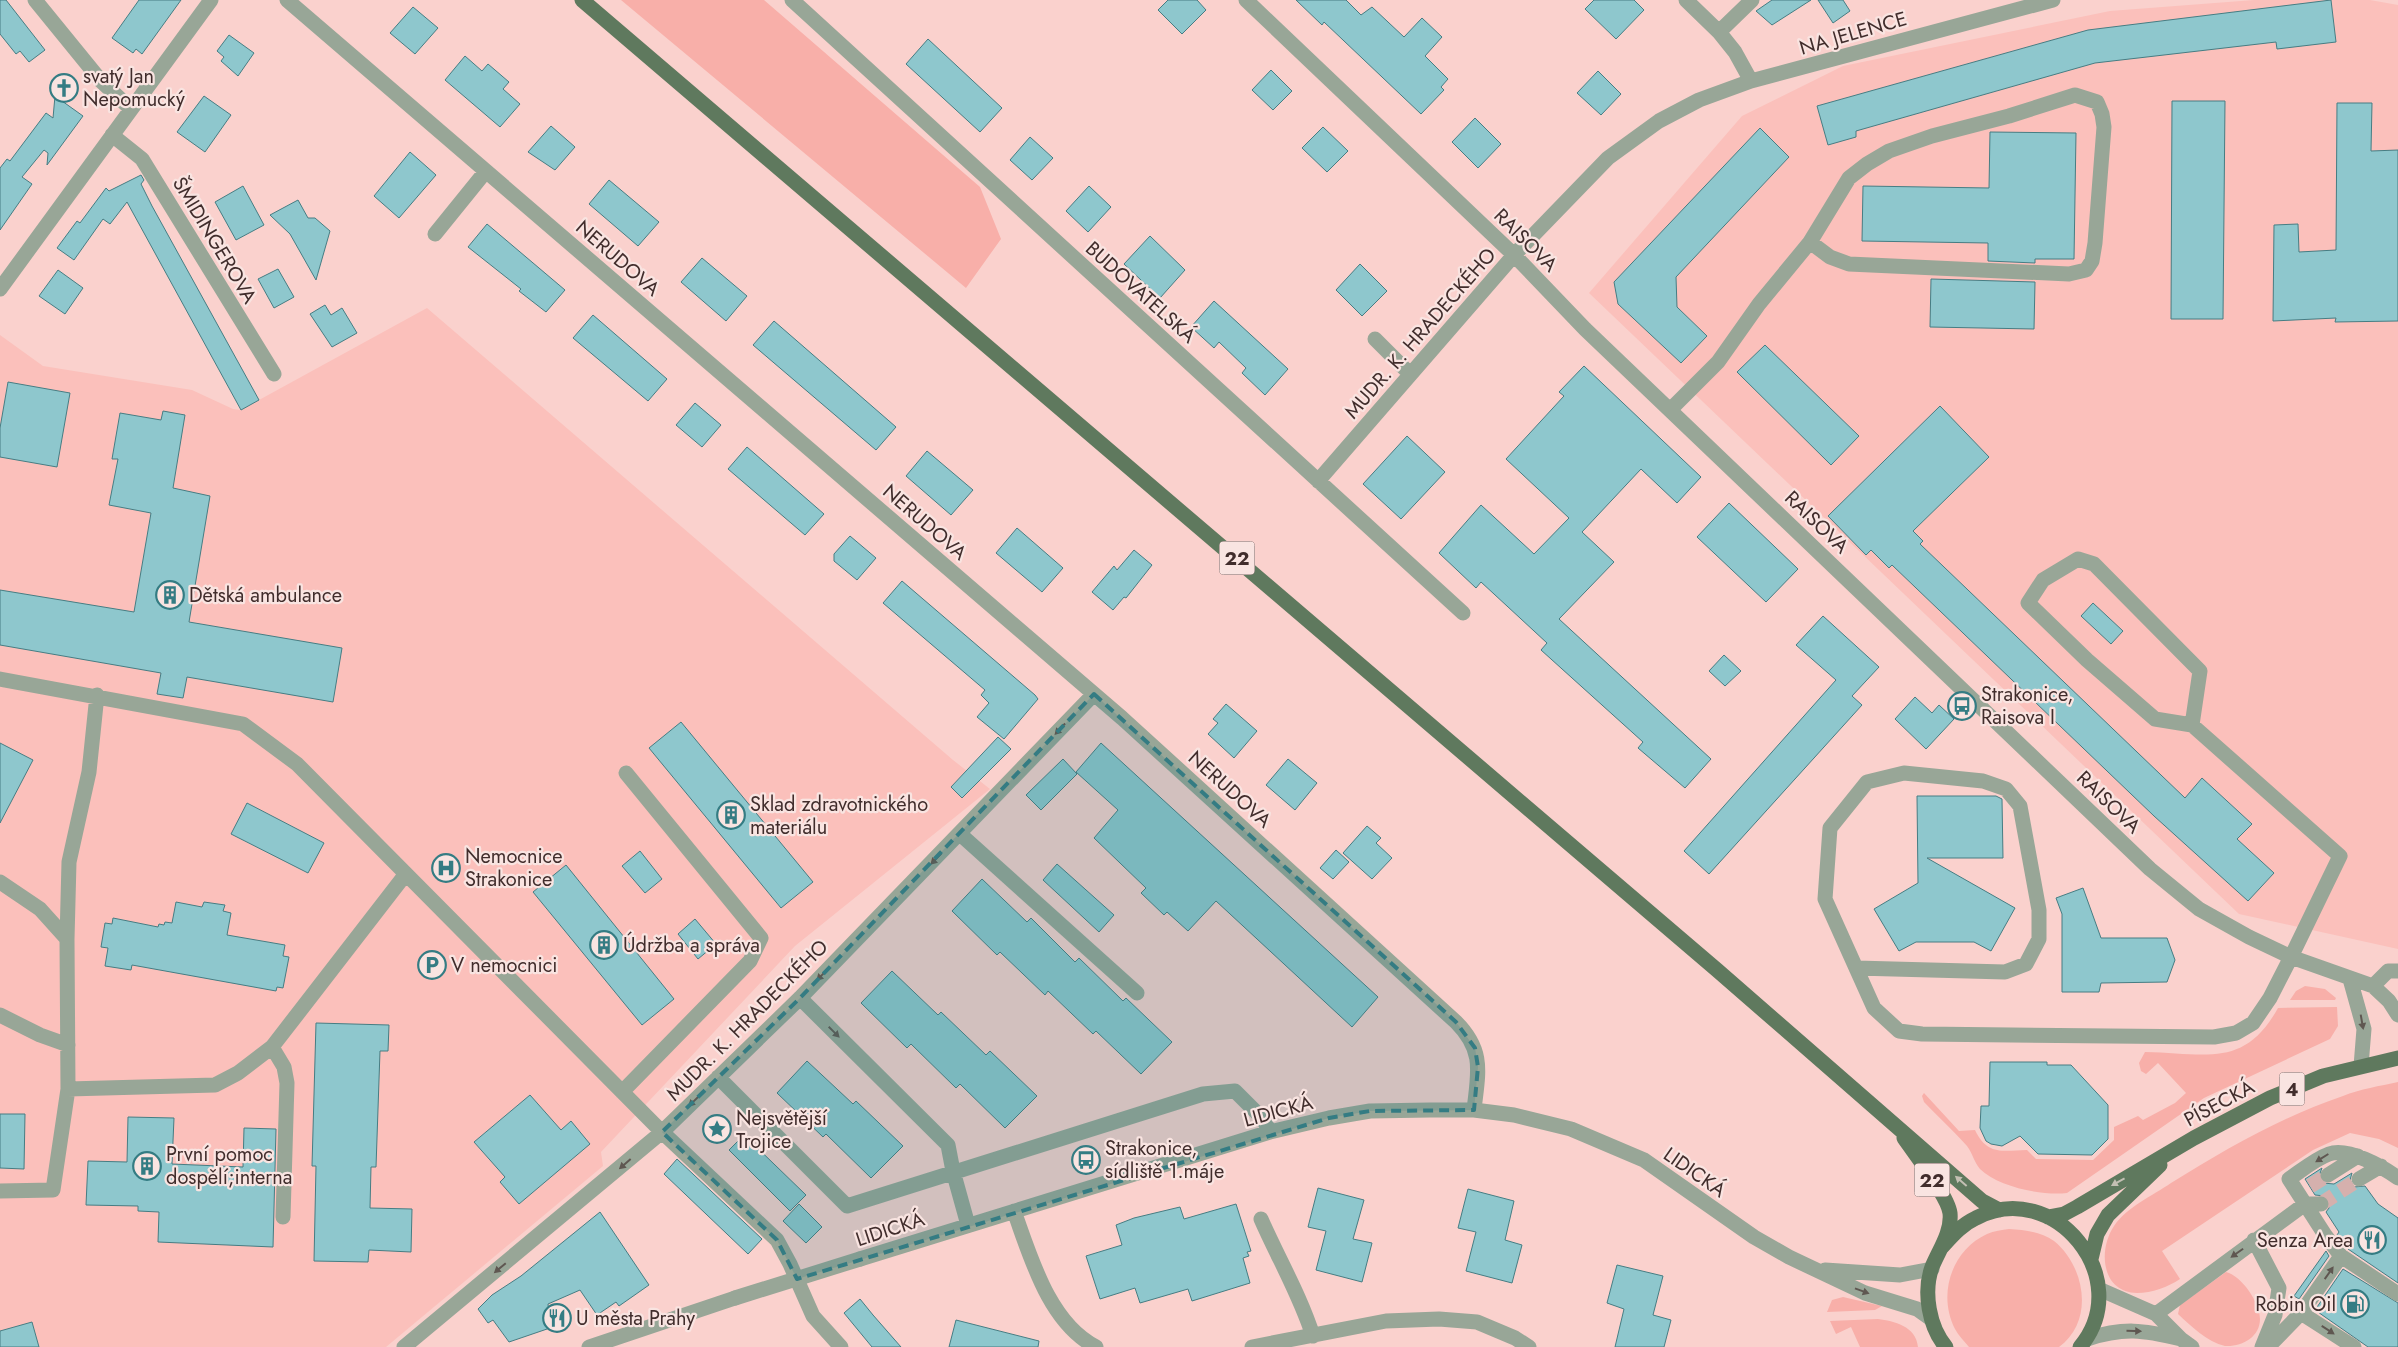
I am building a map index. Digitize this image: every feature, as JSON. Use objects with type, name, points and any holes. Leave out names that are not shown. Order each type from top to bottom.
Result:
[{"type":"main road","name":"22","points":[[582,0],[1890,1118],[1982,1201],[2000,1210]]},
{"type":"main road","name":"PÍSECKÁ","points":[[2048,1217],[2064,1214],[2270,1098],[2323,1076],[2398,1058]]},
{"type":"main road","name":"22","points":[[1890,1118],[1945,1200],[1950,1212],[1949,1229],[1941,1248]]},
{"type":"main road","name":"PÍSECKÁ","points":[[2091,1259],[2097,1234],[2108,1215],[2176,1150]]},
{"type":"main road","name":"4","points":[[1944,1346],[1931,1319],[1927,1294],[1932,1269],[1941,1248],[1964,1226],[1977,1217],[2000,1210],[2024,1210],[2048,1217],[2065,1227],[2080,1242],[2091,1259],[2099,1289],[2096,1315],[2083,1343]]},
{"type":"street","points":[[35,0],[101,81],[131,109]]},
{"type":"street","points":[[0,289],[211,0]]},
{"type":"street","name":"NERUDOVA","points":[[287,0],[1094,694],[1468,1034],[1475,1048],[1478,1068],[1474,1110]]},
{"type":"street","name":"BUDOVATELSKÁ","points":[[792,0],[1463,613]]},
{"type":"street","name":"RAISOVA","points":[[1246,0],[1514,255],[1585,329],[2150,869],[2199,909],[2249,937],[2291,957],[2373,986],[2389,1001],[2398,1015]]},
{"type":"street","points":[[1686,0],[1719,32],[1736,52],[1750,81]]},
{"type":"street","points":[[1719,32],[1752,0]]},
{"type":"street","name":"NA JELENCE","points":[[1750,81],[2053,0]]},
{"type":"street","name":"MUDR. K. HRADECKÉHO","points":[[1318,481],[1514,255],[1608,158],[1635,137],[1699,100],[1750,81]]},
{"type":"street","points":[[1670,410],[1718,362],[1760,304],[1810,242],[1849,178],[1867,164],[1889,151],[1932,136],[2009,116],[2075,94],[2097,102],[2102,114],[2104,127],[2096,243],[2092,261],[2086,270],[2069,274],[1849,264],[1830,257],[1810,242]]},
{"type":"street","name":"ŠMIDINGEROVA","points":[[112,135],[142,159],[274,374]]},
{"type":"street","points":[[435,234],[486,171]]},
{"type":"street","points":[[1375,339],[1410,374]]},
{"type":"street","points":[[1856,968],[2005,972],[2026,964],[2039,939],[2039,910],[2020,806],[2006,789],[1982,781],[1904,773],[1867,782],[1830,828],[1825,899],[1856,968],[1874,1008],[1899,1031],[1922,1034],[2214,1037],[2236,1033],[2253,1023],[2270,998],[2340,856],[2192,725],[2155,719],[2087,660],[2028,604],[2043,580],[2078,558],[2094,564],[2200,671],[2192,725]]},
{"type":"street","points":[[0,679],[97,695],[243,724],[297,764],[662,1132],[777,1240],[813,1316],[841,1347]]},
{"type":"street","name":"MUDR. K. HRADECKÉHO","points":[[404,1347],[662,1132],[800,998],[1094,694]]},
{"type":"street","points":[[0,1191],[53,1190],[68,1089],[67,938],[69,862],[89,772],[97,695]]},
{"type":"street","points":[[622,1092],[750,961],[761,938],[626,773]]},
{"type":"street","points":[[960,834],[1137,993]]},
{"type":"street","points":[[68,1089],[214,1085],[238,1073],[272,1047],[405,875]]},
{"type":"street","points":[[0,882],[40,909],[67,938]]},
{"type":"street","points":[[2373,986],[2388,971],[2398,971]]},
{"type":"street","points":[[2350,979],[2364,1029],[2361,1066]]},
{"type":"street","points":[[800,998],[948,1145],[968,1225]]},
{"type":"street","points":[[0,1015],[40,1035],[68,1045]]},
{"type":"street","points":[[272,1047],[284,1067],[288,1083],[282,1217]]},
{"type":"street","points":[[718,1077],[847,1206],[953,1171],[1203,1094],[1235,1091],[1263,1119],[1270,1132]]},
{"type":"street","name":"LIDICKÁ","points":[[589,1347],[735,1298],[1270,1132],[1329,1118],[1370,1111],[1474,1110],[1514,1115],[1571,1128],[1644,1160],[1754,1237],[1788,1257],[1865,1292],[1917,1309],[1931,1319]]},
{"type":"street","points":[[2398,1178],[2381,1166],[2358,1156],[2330,1153],[2288,1179],[2304,1195],[2341,1256],[2398,1294]]},
{"type":"street","points":[[2328,1175],[2358,1156]]},
{"type":"street","points":[[2359,1179],[2381,1166]]},
{"type":"street","points":[[2304,1195],[2321,1204]]},
{"type":"street","points":[[2156,1314],[2254,1240],[2304,1195]]},
{"type":"street","points":[[1014,1211],[1026,1246],[1056,1312],[1080,1339],[1096,1347]]},
{"type":"street","points":[[1261,1218],[1284,1272],[1303,1303],[1313,1336]]},
{"type":"street","points":[[2254,1240],[2279,1288],[2275,1315],[2262,1347]]},
{"type":"street","points":[[2268,1347],[2301,1313],[2341,1256]]},
{"type":"street","name":"LIDICKÁ","points":[[1818,1270],[1900,1275],[1932,1269]]},
{"type":"street","points":[[2099,1289],[2156,1314],[2187,1343]]},
{"type":"street","points":[[2301,1313],[2354,1347]]},
{"type":"street","points":[[1252,1347],[1386,1321],[1439,1319],[1477,1322],[1515,1338],[1529,1347]]},
{"type":"street","points":[[2083,1343],[2106,1333],[2134,1330],[2187,1343]]},
{"type":"highlighted area","points":[[1094,694],[1456,1022],[1475,1048],[1478,1067],[1474,1110],[1370,1111],[1329,1118],[797,1279],[777,1240],[662,1132],[800,998]]},
{"type":"shaded area","points":[[621,0],[764,0],[980,187],[1001,239],[966,288]]},
{"type":"shaded area","points":[[2254,0],[2370,0],[2398,5],[2398,949],[2239,914],[1589,293],[1742,116],[1843,66],[2110,11]]},
{"type":"shaded area","name":"Nemocnice Strakonice","points":[[427,308],[953,760],[990,789],[795,946],[601,1152],[603,1166],[386,1347],[0,1347],[0,335],[43,366],[192,390],[233,409],[241,410]]},
{"type":"shaded area","points":[[2305,986],[2325,989],[2336,998],[2335,1000],[2290,1000],[2296,991]]},
{"type":"shaded area","points":[[2337,1007],[2338,1026],[2330,1039],[2204,1098],[2067,1193],[2057,1194],[2021,1189],[1998,1181],[1988,1175],[1980,1169],[1967,1146],[1924,1102],[1922,1096],[1924,1093],[1959,1131],[1975,1130],[1990,1148],[2002,1151],[2027,1150],[2036,1159],[2093,1160],[2114,1140],[2114,1127],[2138,1116],[2143,1120],[2175,1103],[2186,1093],[2158,1063],[2146,1074],[2141,1071],[2139,1063],[2145,1052],[2205,1055],[2222,1053],[2237,1049],[2251,1041],[2265,1027],[2278,1008]]},
{"type":"shaded area","points":[[2398,1082],[2398,1148],[2379,1139],[2350,1133],[2313,1150],[2162,1251],[2180,1279],[2154,1291],[2137,1293],[2125,1291],[2110,1278],[2106,1268],[2105,1257],[2109,1236],[2119,1219],[2140,1202],[2212,1158],[2276,1124],[2320,1104],[2370,1088]]},
{"type":"shaded area","points":[[2009,1229],[2044,1235],[2054,1241],[2065,1252],[2073,1264],[2082,1294],[2081,1309],[2078,1323],[2070,1336],[2059,1347],[1969,1347],[1955,1329],[1947,1302],[1951,1274],[1957,1262],[1975,1241],[1987,1234]]},
{"type":"shaded area","points":[[2226,1272],[2244,1284],[2257,1305],[2260,1319],[2257,1331],[2249,1340],[2231,1346],[2225,1346],[2212,1341],[2178,1314],[2180,1305]]},
{"type":"shaded area","points":[[1843,1297],[1882,1306],[1875,1310],[1827,1312],[1832,1300]]},
{"type":"shaded area","points":[[1878,1319],[1891,1321],[1909,1329],[1918,1347],[1860,1347],[1851,1327],[1836,1334],[1830,1321]]},
{"type":"building","points":[[0,0],[6,0],[45,50],[29,62],[20,51],[16,54],[0,34]]},
{"type":"building","points":[[139,0],[181,0],[142,54],[136,49],[133,53],[112,38]]},
{"type":"building","points":[[1168,0],[1197,0],[1206,10],[1182,34],[1158,10]]},
{"type":"building","points":[[1296,0],[1346,0],[1361,15],[1372,7],[1404,37],[1422,18],[1442,37],[1425,56],[1448,79],[1441,87],[1444,90],[1421,114],[1324,22],[1322,25]]},
{"type":"building","points":[[1594,0],[1634,0],[1644,10],[1616,39],[1585,9]]},
{"type":"building","points":[[1772,0],[1811,0],[1772,25],[1756,11]]},
{"type":"building","points":[[1818,0],[1843,0],[1850,11],[1833,23]]},
{"type":"building","points":[[2331,0],[2336,42],[2277,49],[2276,42],[2095,63],[1856,131],[1856,137],[1828,145],[1817,106],[2088,30]]},
{"type":"building","points":[[413,7],[438,28],[415,54],[390,33]]},
{"type":"building","points":[[229,35],[254,53],[238,76],[221,61],[224,57],[217,51]]},
{"type":"building","points":[[928,39],[1002,108],[980,132],[906,64]]},
{"type":"building","points":[[465,56],[482,71],[488,64],[509,82],[503,89],[520,104],[500,127],[445,80]]},
{"type":"building","points":[[1271,70],[1292,91],[1273,110],[1252,90]]},
{"type":"building","points":[[1598,71],[1621,94],[1601,115],[1577,93]]},
{"type":"building","points":[[55,96],[83,116],[47,165],[48,153],[44,150],[22,177],[32,184],[0,230],[0,168],[7,159],[10,161],[46,113],[53,118]]},
{"type":"building","points":[[204,96],[231,115],[205,152],[177,132]]},
{"type":"building","points":[[2172,101],[2225,101],[2223,319],[2171,319]]},
{"type":"building","points":[[2337,103],[2372,103],[2371,151],[2398,150],[2398,321],[2335,322],[2336,318],[2273,321],[2274,225],[2298,224],[2299,252],[2336,250]]},
{"type":"building","points":[[1475,118],[1501,144],[1478,168],[1452,142]]},
{"type":"building","points":[[551,126],[575,147],[555,170],[528,152]]},
{"type":"building","points":[[1323,127],[1348,151],[1327,172],[1302,148]]},
{"type":"building","points":[[1760,128],[1789,157],[1676,277],[1677,307],[1707,336],[1681,363],[1618,304],[1614,282]]},
{"type":"building","points":[[1990,132],[2076,133],[2074,259],[2035,259],[2035,263],[1988,261],[1988,243],[1862,241],[1863,186],[1989,188]]},
{"type":"building","points":[[1030,137],[1053,158],[1032,180],[1010,160]]},
{"type":"building","points":[[410,152],[436,175],[399,218],[374,196]]},
{"type":"building","points":[[141,175],[144,180],[141,184],[152,206],[259,400],[241,410],[127,202],[110,224],[103,219],[74,260],[57,248],[77,221],[80,223],[106,188],[109,191]]},
{"type":"building","points":[[609,180],[659,222],[638,246],[589,204]]},
{"type":"building","points":[[243,186],[264,225],[236,240],[215,202]]},
{"type":"building","points":[[1089,186],[1111,207],[1088,232],[1066,211]]},
{"type":"building","points":[[298,200],[308,218],[315,218],[330,231],[316,280],[290,234],[270,215]]},
{"type":"building","points":[[487,224],[565,290],[546,312],[519,291],[521,289],[468,247]]},
{"type":"building","points":[[1150,236],[1185,270],[1160,298],[1124,264]]},
{"type":"building","points":[[702,258],[747,296],[726,321],[681,282]]},
{"type":"building","points":[[1360,264],[1387,291],[1362,316],[1336,290]]},
{"type":"building","points":[[278,269],[294,297],[274,308],[258,279]]},
{"type":"building","points":[[58,270],[83,288],[65,314],[39,296]]},
{"type":"building","points":[[1931,279],[2035,282],[2034,329],[1930,327]]},
{"type":"building","points":[[1214,301],[1288,369],[1265,395],[1242,373],[1246,368],[1219,342],[1214,348],[1191,327]]},
{"type":"building","points":[[325,305],[331,315],[342,308],[357,333],[332,347],[310,314]]},
{"type":"building","points":[[593,315],[667,379],[648,401],[573,338]]},
{"type":"building","points":[[774,321],[896,427],[876,450],[753,345]]},
{"type":"building","points":[[1765,345],[1859,436],[1831,465],[1737,372]]},
{"type":"building","points":[[1584,366],[1701,477],[1677,503],[1641,469],[1582,532],[1614,562],[1559,619],[1711,759],[1685,788],[1638,748],[1643,742],[1541,650],[1547,643],[1481,582],[1476,588],[1439,553],[1481,505],[1534,554],[1569,518],[1506,459],[1564,396],[1559,392]]},
{"type":"building","points":[[8,382],[70,393],[57,467],[0,457],[0,428]]},
{"type":"building","points":[[695,403],[721,425],[702,447],[676,425]]},
{"type":"building","points":[[1940,406],[1989,457],[1913,531],[1923,541],[1920,544],[2185,798],[2202,778],[2252,824],[2237,839],[2274,873],[2248,901],[2154,816],[1892,565],[1889,568],[1871,550],[1866,555],[1828,516]]},
{"type":"building","name":"Dětská ambulance","points":[[163,411],[185,415],[173,488],[210,496],[189,622],[342,648],[333,702],[187,677],[183,698],[157,694],[161,673],[0,645],[0,590],[134,612],[151,513],[109,505],[118,459],[112,459],[120,413],[161,420]]},
{"type":"building","points":[[1407,436],[1445,472],[1401,519],[1363,484]]},
{"type":"building","points":[[747,447],[824,514],[805,535],[728,469]]},
{"type":"building","points":[[927,451],[973,490],[951,515],[906,476]]},
{"type":"building","points":[[1729,503],[1798,569],[1766,602],[1697,537]]},
{"type":"building","points":[[1017,528],[1063,568],[1042,592],[996,553]]},
{"type":"building","points":[[850,536],[876,558],[857,580],[834,561],[834,554]]},
{"type":"building","points":[[1134,550],[1152,565],[1126,598],[1124,597],[1113,610],[1092,592],[1114,566],[1117,570]]},
{"type":"building","points":[[902,581],[1038,699],[1004,739],[977,717],[989,703],[981,695],[985,690],[883,603]]},
{"type":"building","points":[[2093,603],[2123,631],[2111,644],[2081,616]]},
{"type":"building","points":[[1823,616],[1879,667],[1852,696],[1862,705],[1709,874],[1684,851],[1836,680],[1796,645]]},
{"type":"building","points":[[1724,655],[1741,671],[1725,686],[1709,671]]},
{"type":"building","points":[[1915,697],[1932,713],[1939,705],[1954,719],[1926,749],[1895,719]]},
{"type":"building","points":[[1226,704],[1257,731],[1234,758],[1208,734],[1218,723],[1213,719]]},
{"type":"building","name":"Sklad zdravotnického materiálu","points":[[681,722],[813,882],[781,908],[649,748]]},
{"type":"building","points":[[998,737],[1011,749],[962,798],[951,787]]},
{"type":"building","points":[[0,743],[33,760],[0,823]]},
{"type":"building","points":[[1101,743],[1378,997],[1352,1027],[1216,901],[1188,931],[1167,912],[1164,915],[1141,893],[1146,888],[1094,838],[1118,810],[1076,772]]},
{"type":"building","points":[[1063,759],[1077,774],[1041,810],[1026,795]]},
{"type":"building","points":[[1288,759],[1317,783],[1295,810],[1266,785]]},
{"type":"building","points":[[1917,796],[1996,796],[2002,799],[2003,858],[1927,858],[2015,908],[1991,951],[1974,942],[1916,942],[1899,951],[1874,909],[1918,883]]},
{"type":"building","points":[[247,803],[324,843],[308,873],[231,834]]},
{"type":"building","points":[[1367,826],[1381,838],[1376,843],[1392,858],[1372,879],[1343,853]]},
{"type":"building","points":[[1336,850],[1349,862],[1333,879],[1320,868]]},
{"type":"building","points":[[640,851],[662,879],[645,893],[622,866]]},
{"type":"building","points":[[1057,864],[1114,915],[1099,932],[1043,880]]},
{"type":"building","name":"Údržba a správa","points":[[566,865],[674,999],[642,1025],[533,892]]},
{"type":"building","points":[[982,879],[1027,922],[1031,918],[1075,962],[1079,958],[1123,1001],[1126,998],[1172,1042],[1141,1074],[1096,1031],[1093,1034],[1048,991],[1045,995],[1000,952],[997,955],[952,911]]},
{"type":"building","points":[[2083,888],[2101,938],[2167,938],[2175,960],[2167,982],[2101,983],[2099,992],[2062,992],[2062,914],[2056,898]]},
{"type":"building","points":[[176,902],[202,907],[204,902],[225,905],[223,911],[231,913],[227,935],[285,945],[283,956],[289,957],[283,988],[277,987],[276,991],[132,965],[131,970],[105,966],[108,948],[101,947],[105,923],[112,924],[113,918],[158,927],[159,924],[164,925],[165,922],[172,923]]},
{"type":"building","points":[[695,919],[716,944],[698,959],[678,934]]},
{"type":"building","points":[[892,971],[938,1015],[941,1012],[986,1055],[990,1051],[1037,1096],[1005,1128],[960,1084],[956,1088],[911,1044],[907,1048],[861,1003]]},
{"type":"building","points":[[316,1023],[389,1025],[388,1051],[380,1051],[376,1167],[371,1167],[370,1208],[412,1209],[411,1252],[369,1250],[368,1262],[314,1261],[316,1166],[312,1166]]},
{"type":"building","points":[[807,1061],[853,1104],[856,1101],[903,1146],[871,1178],[826,1134],[823,1137],[777,1093]]},
{"type":"building","points":[[1990,1062],[2047,1062],[2047,1065],[2071,1065],[2108,1105],[2108,1139],[2092,1155],[2038,1154],[2020,1136],[2002,1146],[1986,1141],[1980,1128],[1981,1106],[1989,1106]]},
{"type":"building","points":[[530,1095],[561,1130],[571,1121],[590,1144],[519,1204],[500,1182],[505,1177],[474,1142]]},
{"type":"building","points":[[0,1114],[25,1114],[24,1169],[0,1168]]},
{"type":"building","name":"První pomoc dospělí;interna","points":[[128,1117],[174,1118],[172,1164],[243,1167],[244,1128],[276,1129],[273,1247],[158,1242],[159,1212],[138,1211],[138,1206],[86,1205],[88,1161],[127,1162]]},
{"type":"building","points":[[744,1135],[806,1195],[790,1211],[729,1150]]},
{"type":"building","points":[[677,1159],[762,1239],[748,1254],[664,1174]]},
{"type":"building","points":[[2322,1168],[2319,1176],[2323,1183],[2334,1184],[2352,1173],[2350,1180],[2354,1187],[2365,1186],[2378,1204],[2398,1218],[2398,1283],[2348,1249],[2337,1235],[2339,1232],[2326,1212],[2329,1208],[2329,1200],[2325,1196],[2315,1195],[2305,1179]]},
{"type":"building","points":[[1318,1188],[1364,1200],[1353,1239],[1372,1243],[1362,1282],[1316,1270],[1326,1231],[1308,1227]]},
{"type":"building","points":[[1468,1189],[1514,1201],[1505,1240],[1522,1245],[1512,1283],[1466,1271],[1476,1232],[1458,1228]]},
{"type":"building","points":[[799,1204],[822,1227],[806,1243],[783,1221]]},
{"type":"building","points":[[1236,1204],[1251,1251],[1247,1252],[1249,1256],[1243,1258],[1250,1283],[1192,1301],[1188,1289],[1140,1303],[1135,1288],[1100,1299],[1086,1256],[1122,1245],[1116,1225],[1134,1218],[1180,1207],[1184,1219]]},
{"type":"building","points":[[600,1212],[649,1285],[619,1306],[616,1302],[597,1315],[580,1290],[548,1304],[550,1328],[509,1342],[493,1320],[488,1323],[478,1309],[492,1295],[521,1276]]},
{"type":"building","points":[[2326,1251],[2329,1256],[2299,1299],[2294,1296]]},
{"type":"building","points":[[1617,1265],[1663,1276],[1653,1315],[1671,1320],[1664,1347],[1615,1347],[1624,1309],[1607,1303]]},
{"type":"building","points":[[2343,1269],[2398,1303],[2398,1347],[2368,1347],[2315,1310]]},
{"type":"building","points":[[860,1299],[901,1347],[872,1347],[844,1313]]},
{"type":"building","points":[[956,1320],[1039,1341],[1038,1347],[949,1347]]},
{"type":"building","points":[[32,1322],[39,1347],[0,1347],[0,1331]]},
{"type":"tunnel","points":[[2310,1186],[2328,1175]]},
{"type":"tunnel","points":[[2321,1204],[2359,1179]]},
{"type":"place","name":"svatý Jan Nepomucký","points":[[64,88]]},
{"type":"place","name":"Dětská ambulance","points":[[170,595]]},
{"type":"place","name":"Strakonice, Raisova I","points":[[1962,706]]},
{"type":"place","name":"Sklad zdravotnického materiálu","points":[[731,815]]},
{"type":"place","name":"Nemocnice Strakonice","points":[[446,868]]},
{"type":"place","name":"Údržba a správa","points":[[604,945]]},
{"type":"place","name":"V nemocnici","points":[[432,965]]},
{"type":"place","name":"Nejsvětější Trojice","points":[[717,1129]]},
{"type":"place","name":"Strakonice, sídliště 1.máje","points":[[1086,1160]]},
{"type":"place","name":"První pomoc dospělí;interna","points":[[147,1166]]},
{"type":"place","name":"Senza Area","points":[[2372,1240]]},
{"type":"place","name":"Robin Oil","points":[[2355,1304]]},
{"type":"place","name":"U města Prahy","points":[[557,1318]]}]
